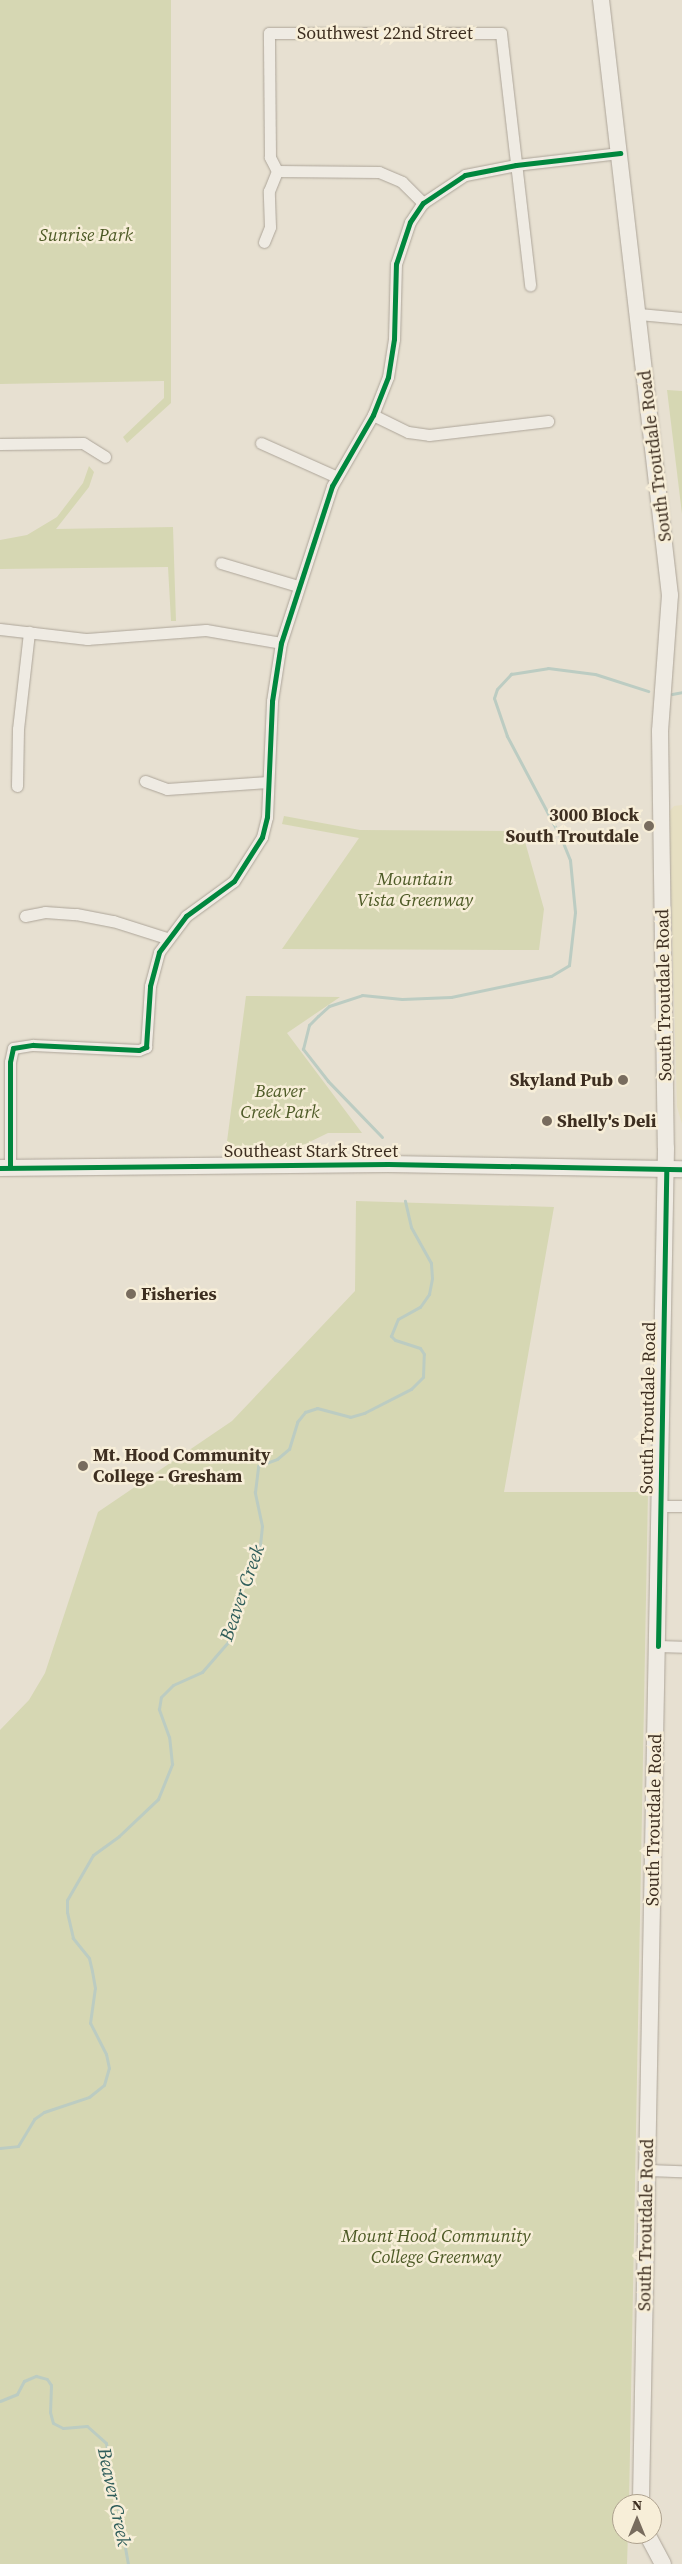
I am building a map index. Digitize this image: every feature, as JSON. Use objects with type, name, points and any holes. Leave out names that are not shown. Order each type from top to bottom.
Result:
[{"type":"main road","name":"South Troutdale Road","points":[[601,0],[670,595],[660,754],[674,1169],[660,1506],[641,2494]]},
{"type":"main road","name":"Southeast Stark Street","points":[[5,1168],[388,1164],[674,1169]]},
{"type":"main road","points":[[652,2544],[663,2564]]},
{"type":"street","name":"Southwest 22nd Street","points":[[277,171],[270,157],[269,33],[501,33],[516,164]]},
{"type":"street","points":[[5,1168],[12,1048],[33,1045],[139,1050],[146,1047],[150,986],[159,952],[186,916],[234,880],[250,859],[264,830],[272,701],[281,643],[298,586],[337,477],[373,415],[392,364],[398,253],[404,232],[423,203],[465,175],[516,164],[620,153]]},
{"type":"street","points":[[516,164],[530,285]]},
{"type":"street","points":[[264,242],[270,227],[269,191],[277,171],[379,172],[402,182],[423,203]]},
{"type":"street","points":[[638,314],[682,318]]},
{"type":"street","points":[[373,415],[408,432],[429,435],[548,421]]},
{"type":"street","points":[[0,444],[83,443],[105,457]]},
{"type":"street","points":[[261,443],[337,477]]},
{"type":"street","points":[[221,563],[298,586]]},
{"type":"street","points":[[0,629],[87,639],[206,630],[281,643]]},
{"type":"street","points":[[18,786],[18,729],[29,632]]},
{"type":"street","points":[[145,781],[167,789],[268,782]]},
{"type":"street","points":[[25,916],[45,912],[76,914],[113,921],[168,938]]},
{"type":"street","points":[[660,1506],[682,1506]]},
{"type":"street","points":[[658,1646],[682,1647]]},
{"type":"street","points":[[647,2170],[682,2171]]},
{"type":"shaded area","points":[[682,805],[682,1124],[677,1107],[669,812],[674,806]]},
{"type":"green space","name":"Sunrise Park","points":[[0,0],[171,0],[171,403],[127,443],[123,437],[164,398],[164,381],[0,384]]},
{"type":"green space","points":[[667,390],[682,391],[682,514]]},
{"type":"green space","points":[[89,466],[94,472],[89,487],[56,529],[173,527],[176,621],[171,621],[168,567],[0,569],[0,540],[27,535],[57,517],[83,483]]},
{"type":"green space","name":"Mountain Vista Greenway","points":[[284,816],[360,830],[522,831],[544,909],[539,950],[282,949],[359,838],[282,824]]},
{"type":"green space","name":"Beaver Creek Park","points":[[246,996],[340,997],[287,1033],[362,1133],[328,1133],[293,1150],[226,1149]]},
{"type":"green space","name":"Mount Hood Community College Greenway","points":[[356,1201],[554,1207],[504,1492],[648,1492],[629,2494],[612,2494],[612,2544],[628,2544],[627,2564],[0,2564],[0,1730],[29,1700],[45,1673],[98,1512],[232,1421],[355,1291]]},
{"type":"waterway","points":[[382,1137],[328,1081],[303,1049],[309,1025],[318,1016],[329,1006],[362,995],[402,999],[451,997],[551,976],[569,965],[575,912],[570,860],[562,840],[507,736],[494,698],[497,689],[511,674],[548,668],[595,674],[648,691]]},
{"type":"waterway","name":"Beaver Creek","points":[[672,694],[682,692]]},
{"type":"waterway","name":"Beaver Creek","points":[[0,2148],[18,2146],[34,2119],[44,2112],[89,2097],[104,2085],[109,2068],[106,2054],[90,2023],[95,1988],[92,1971],[89,1958],[73,1938],[67,1912],[67,1900],[93,1855],[119,1836],[158,1799],[172,1764],[169,1737],[159,1709],[161,1697],[173,1685],[202,1672],[228,1642],[245,1575],[260,1545],[262,1526],[255,1492],[258,1466],[277,1459],[289,1449],[297,1422],[305,1412],[317,1408],[350,1417],[364,1413],[411,1389],[423,1377],[424,1354],[420,1348],[395,1340],[391,1336],[398,1319],[420,1307],[429,1294],[432,1278],[431,1263],[411,1227],[405,1201]]},
{"type":"waterway","name":"Beaver Creek","points":[[0,2401],[17,2394],[24,2381],[36,2376],[47,2379],[51,2385],[50,2412],[53,2423],[63,2428],[87,2426],[106,2443],[128,2564]]},
{"type":"cycle path","points":[[10,1167],[10,1062],[13,1048],[33,1045],[139,1050],[146,1047],[150,986],[159,952],[186,916],[234,881],[262,837],[267,817],[272,701],[281,643],[332,486],[373,415],[388,377],[394,339],[396,264],[410,222],[423,203],[465,175],[516,165],[620,153]]},
{"type":"cycle path","points":[[0,1168],[388,1164],[682,1169]]},
{"type":"cycle path","points":[[658,1646],[666,1170]]},
{"type":"place","name":"3000 Block South Troutdale","points":[[649,826]]},
{"type":"place","name":"Skyland Pub","points":[[623,1080]]},
{"type":"place","name":"Shelly's Deli","points":[[547,1121]]},
{"type":"place","name":"Fisheries","points":[[131,1294]]},
{"type":"place","name":"Mt. Hood Community College - Gresham","points":[[83,1466]]}]
